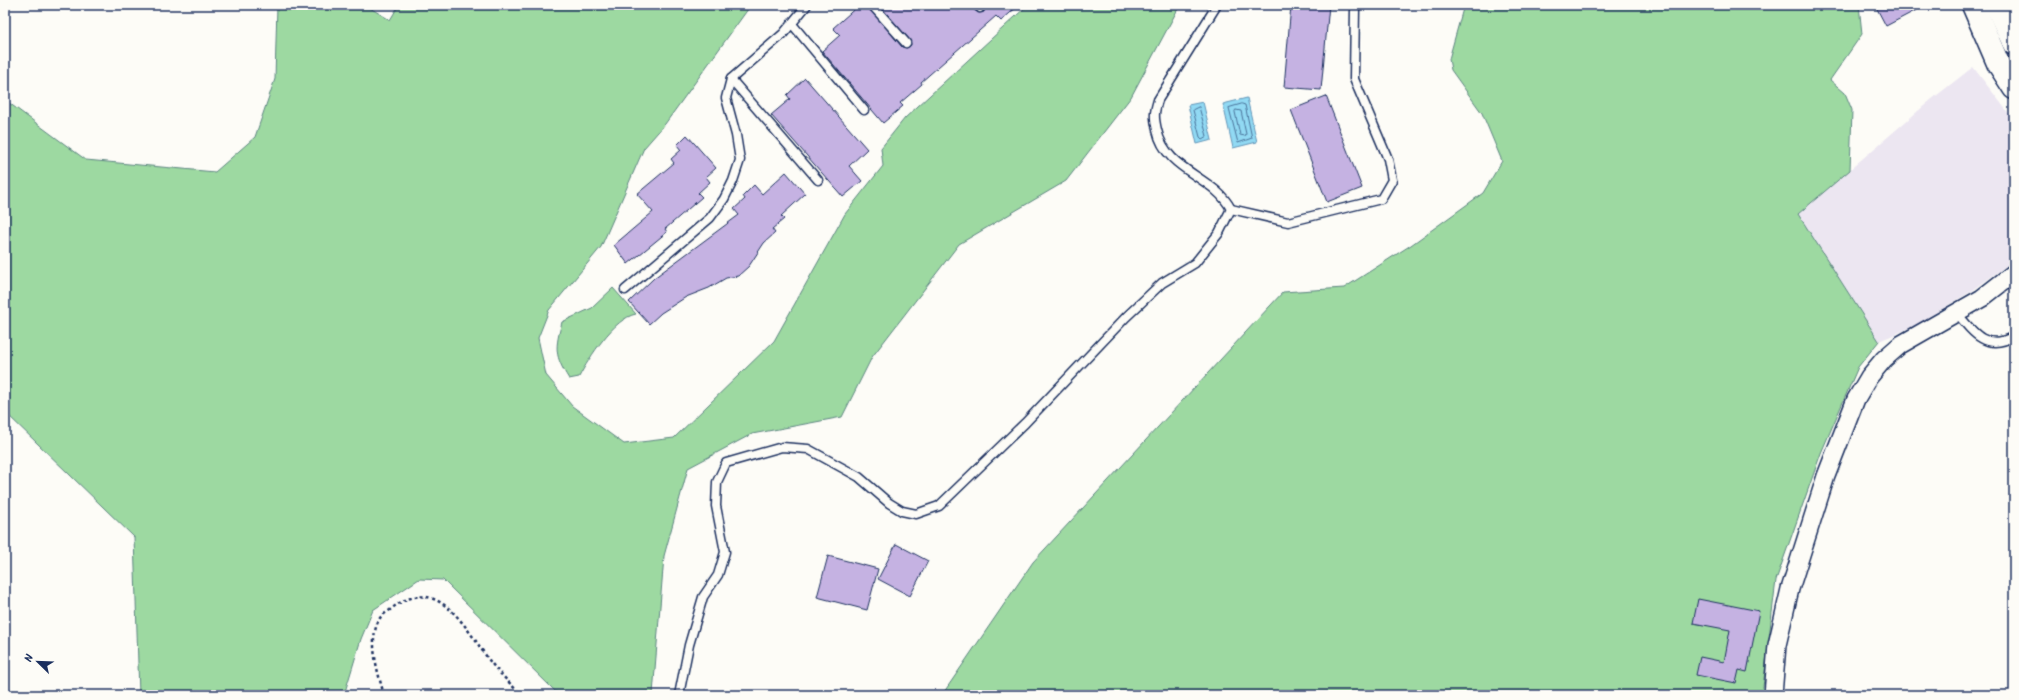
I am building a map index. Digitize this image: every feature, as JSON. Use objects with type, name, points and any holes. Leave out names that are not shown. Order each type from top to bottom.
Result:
[{"type":"main road","points":[[1973,5],[1998,63],[2014,88]]},
{"type":"main road","points":[[1996,5],[2014,44]]},
{"type":"street","points":[[1772,695],[1777,645],[1790,589],[1826,476],[1856,399],[1869,377],[1884,359],[1900,345],[1982,298],[2014,273]]},
{"type":"lane","points":[[625,290],[710,218],[724,199],[733,181],[740,160],[736,135],[726,98],[731,79],[783,34],[807,5]]},
{"type":"lane","points":[[872,5],[906,43]]},
{"type":"lane","points":[[1217,5],[1158,100],[1154,115],[1160,142],[1172,159],[1225,197],[1231,209]]},
{"type":"lane","points":[[1231,209],[1288,222],[1381,199],[1392,180],[1388,159],[1354,79],[1355,8]]},
{"type":"lane","points":[[792,24],[864,110]]},
{"type":"lane","points":[[731,79],[818,180]]},
{"type":"lane","points":[[679,695],[688,645],[703,597],[718,575],[725,552],[716,506],[717,482],[726,463],[782,448],[808,449],[859,477],[902,511],[916,514],[939,506],[1025,423],[1131,312],[1162,283],[1195,263],[1220,233],[1231,209]]},
{"type":"lane","points":[[1957,313],[1972,333],[1980,339],[2005,342],[2014,336]]},
{"type":"path","points":[[384,695],[373,653],[375,635],[380,618],[395,605],[416,596],[434,598],[453,611],[493,665],[522,695]]},
{"type":"shaded area","points":[[1973,67],[2014,120],[2014,260],[1972,291],[1912,327],[1879,341],[1798,214],[1932,99]]},
{"type":"green space","points":[[277,5],[365,5],[390,20],[399,5],[751,5],[665,124],[644,148],[601,247],[549,310],[538,338],[546,375],[572,406],[624,444],[674,438],[774,341],[845,214],[883,166],[881,148],[905,118],[1028,5],[1180,5],[1131,97],[1066,181],[959,244],[872,357],[842,417],[752,434],[688,468],[664,556],[653,694],[655,695],[559,695],[443,580],[419,579],[373,610],[361,639],[344,695],[139,695],[134,537],[5,412],[5,100],[86,160],[215,172],[255,137],[275,79]]},
{"type":"green space","points":[[1464,5],[1859,5],[1862,34],[1830,80],[1845,93],[1852,110],[1850,170],[1798,214],[1879,341],[1858,367],[1821,453],[1776,580],[1762,695],[942,695],[1033,562],[1283,292],[1344,288],[1411,245],[1483,193],[1502,161],[1482,113],[1451,70],[1449,59]]},
{"type":"green space","points":[[613,288],[636,314],[619,323],[611,331],[589,360],[579,377],[569,379],[558,357],[557,351],[558,338],[562,322],[592,308]]},
{"type":"water","points":[[1247,98],[1257,142],[1233,148],[1223,104]]},
{"type":"water","points":[[1203,102],[1212,140],[1197,144],[1188,105]]},
{"type":"building","points":[[859,5],[867,5],[902,47],[907,48],[911,45],[910,40],[879,5],[972,5],[973,9],[979,13],[984,12],[984,5],[1019,5],[1001,21],[996,16],[921,82],[922,84],[900,103],[903,106],[883,123],[822,51],[840,35],[833,28]]},
{"type":"building","points":[[1291,5],[1329,5],[1321,90],[1284,87]]},
{"type":"building","points":[[1875,5],[1926,5],[1886,26]]},
{"type":"building","points":[[805,78],[867,149],[849,166],[862,181],[843,197],[771,115],[790,99],[787,95]]},
{"type":"building","points":[[1326,96],[1362,188],[1327,202],[1291,110]]},
{"type":"building","points":[[687,135],[716,168],[706,177],[710,182],[698,193],[702,197],[665,229],[667,232],[628,264],[614,245],[653,212],[637,194],[674,163],[671,159],[681,150],[677,145]]},
{"type":"building","points":[[786,172],[805,194],[781,216],[784,219],[772,229],[775,233],[764,243],[749,266],[738,276],[726,278],[709,288],[686,297],[661,313],[649,324],[629,302],[654,278],[739,215],[734,209],[745,199],[743,196],[754,185],[762,194]]},
{"type":"building","points":[[896,544],[928,561],[910,596],[878,579]]},
{"type":"building","points":[[828,556],[878,569],[867,610],[817,597]]},
{"type":"building","points":[[1698,599],[1759,611],[1747,672],[1739,670],[1736,683],[1696,675],[1700,657],[1724,662],[1730,630],[1693,623]]}]
